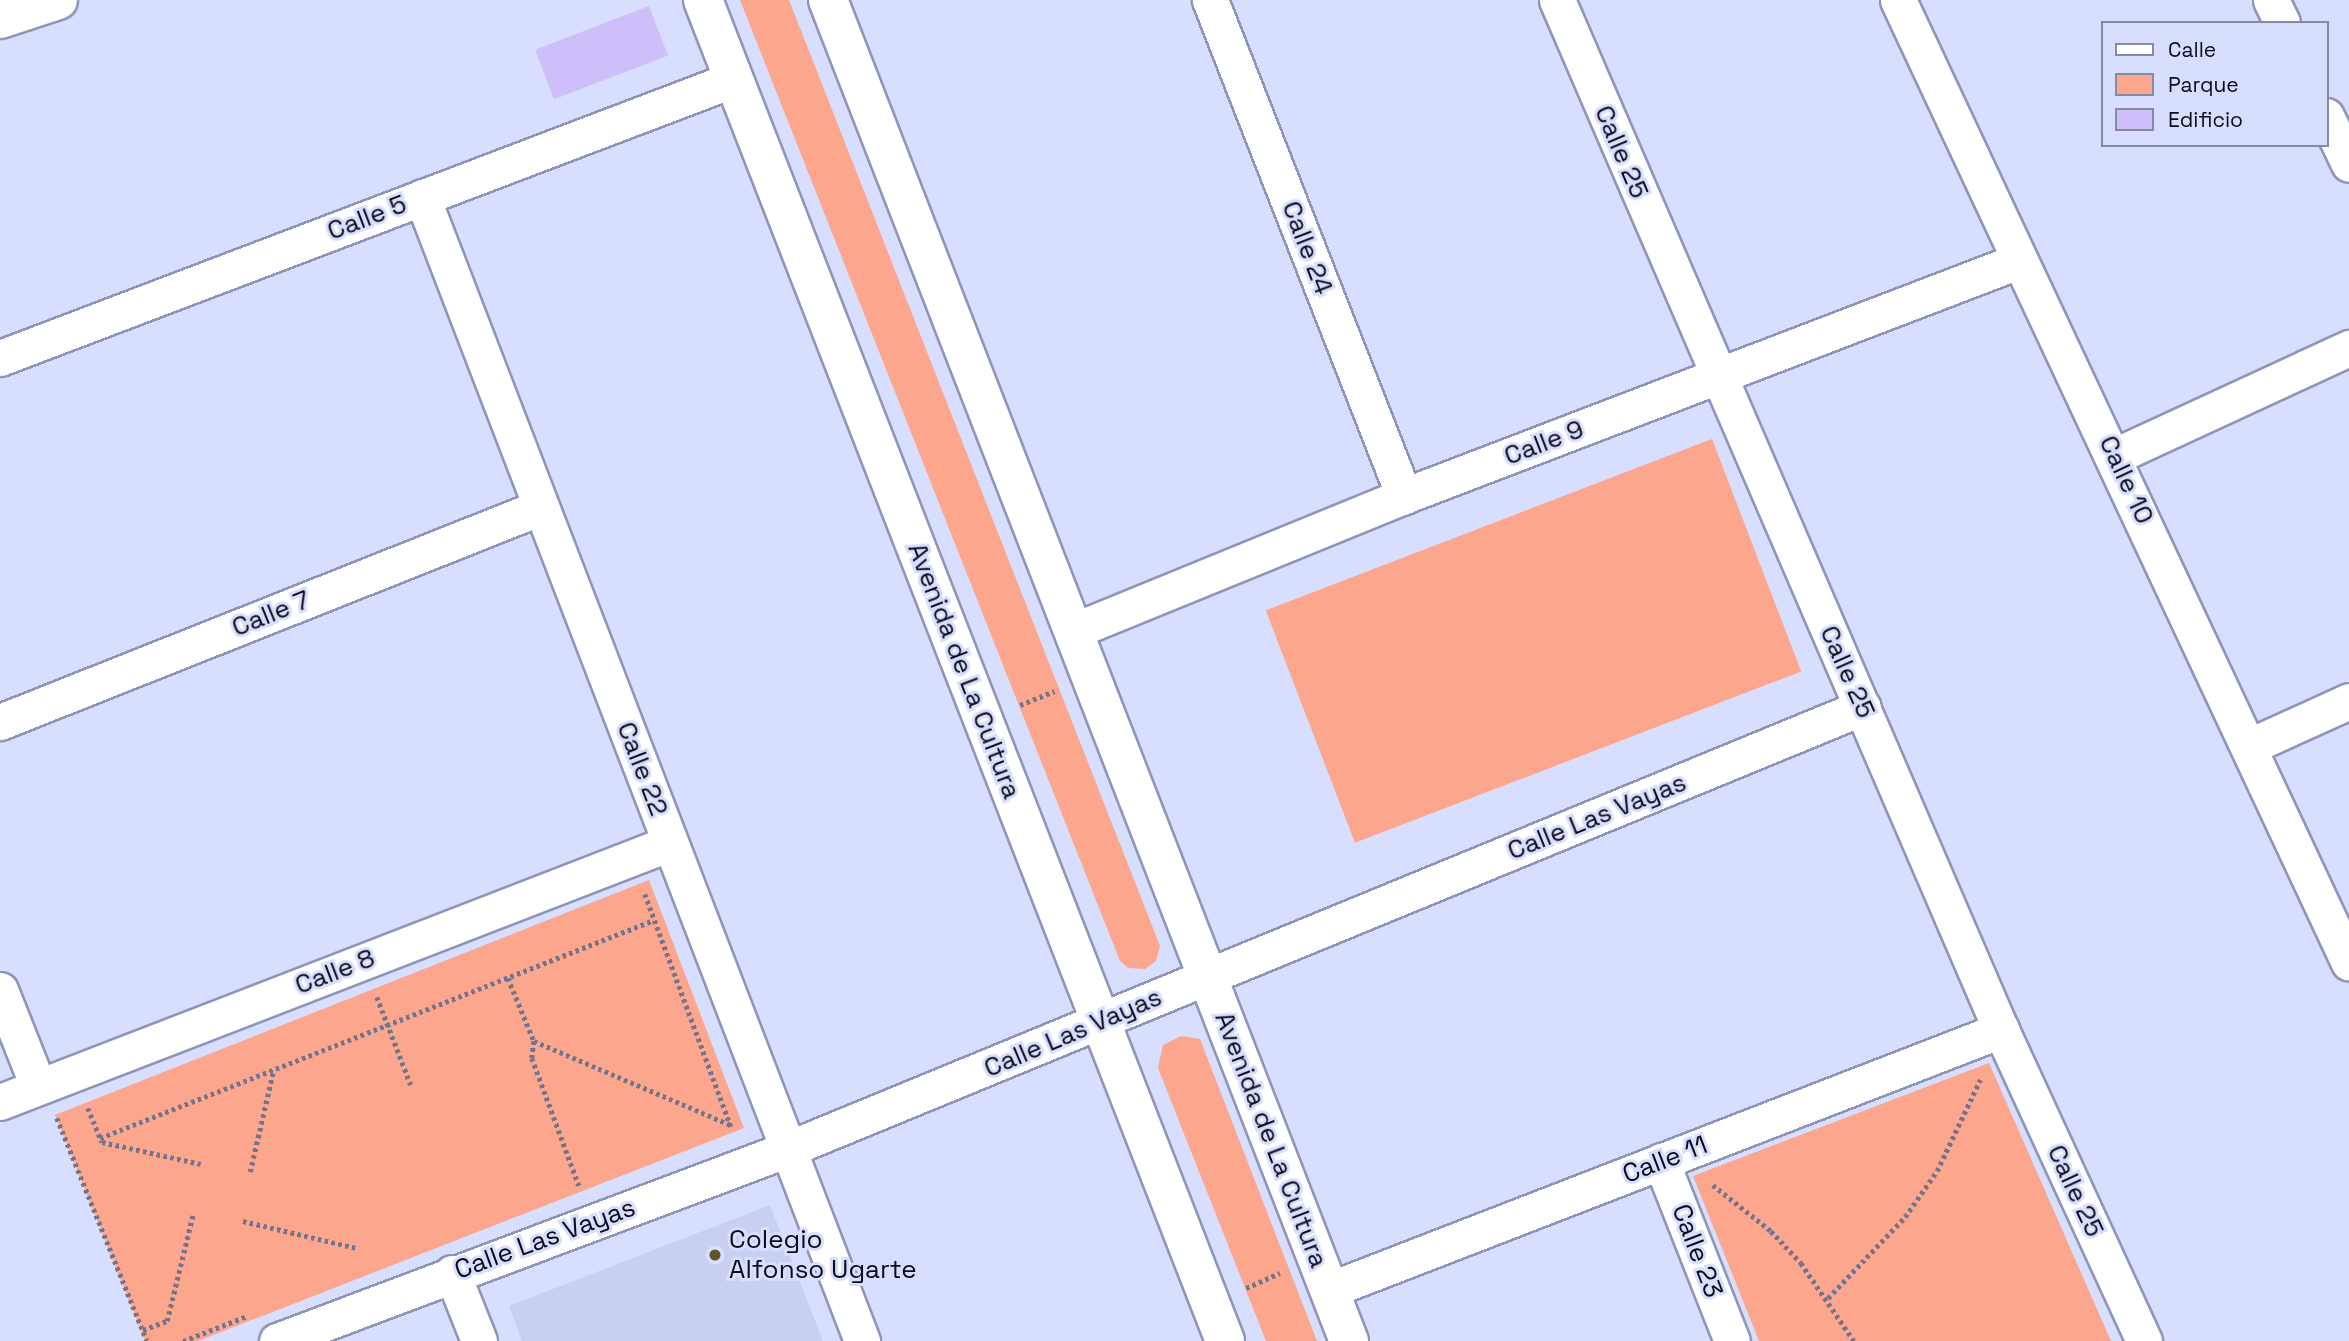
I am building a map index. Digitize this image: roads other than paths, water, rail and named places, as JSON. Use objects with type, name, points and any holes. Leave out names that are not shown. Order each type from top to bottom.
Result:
[{"type":"street","points":[[0,19],[58,0]]},
{"type":"street","name":"Avenida de La Cultura","points":[[703,0],[1225,1341]]},
{"type":"street","name":"Avenida de La Cultura","points":[[828,0],[1349,1341]]},
{"type":"street","name":"Calle 24","points":[[1210,0],[1404,496]]},
{"type":"street","name":"Calle 25","points":[[1557,0],[1717,378],[1863,707],[2001,1030],[2144,1341]]},
{"type":"street","name":"Calle 10","points":[[1898,0],[2018,261],[2115,456],[2349,963]]},
{"type":"street","points":[[2272,0],[2281,21]]},
{"type":"street","name":"Calle 5","points":[[0,358],[734,79]]},
{"type":"street","points":[[2328,120],[2349,164]]},
{"type":"street","name":"Calle 22","points":[[422,197],[862,1341]]},
{"type":"street","name":"Calle 9","points":[[1073,631],[1404,496],[2018,261]]},
{"type":"street","points":[[2115,456],[2349,348]]},
{"type":"street","name":"Calle 7","points":[[0,722],[541,506]]},
{"type":"street","points":[[2250,746],[2349,701]]},
{"type":"street","name":"Calle Las Vayas","points":[[277,1341],[452,1273],[788,1149],[1101,1024],[1207,976],[1863,707]]},
{"type":"street","name":"Calle 8","points":[[0,1102],[670,843]]},
{"type":"street","points":[[0,990],[38,1086]]},
{"type":"street","name":"Calle 11","points":[[1323,1274],[1661,1161],[2001,1030]]},
{"type":"street","name":"Calle 23","points":[[1661,1161],[1732,1341]]},
{"type":"street","points":[[452,1273],[479,1341]]},
{"type":"place","name":"Colegio Alfonso Ugarte","points":[[715,1255]]}]
